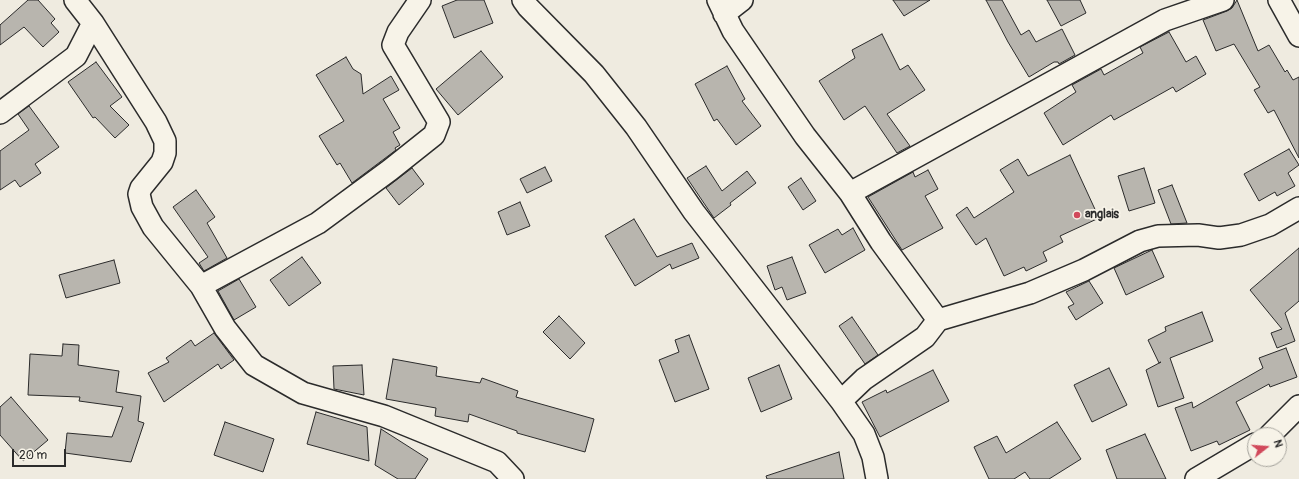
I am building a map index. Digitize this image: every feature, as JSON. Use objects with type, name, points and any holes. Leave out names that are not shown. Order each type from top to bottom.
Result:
[{"type":"street","points":[[75,0],[93,23],[156,122],[165,141],[165,153],[162,162],[141,188],[139,194],[142,207],[153,227],[201,286],[225,328],[254,365],[303,393],[384,416],[497,462],[513,479]]},
{"type":"street","points":[[201,286],[318,223],[390,170],[434,135],[439,122],[392,45],[398,32],[420,0]]},
{"type":"street","points":[[523,0],[599,80],[636,127],[694,212],[841,401],[864,434],[873,457],[877,479]]},
{"type":"street","points":[[742,0],[721,7],[744,47],[805,136],[850,193],[881,242],[938,320]]},
{"type":"street","points":[[850,193],[1165,20],[1223,0]]},
{"type":"street","points":[[1279,0],[1299,36]]},
{"type":"street","points":[[0,113],[76,56],[93,23]]},
{"type":"street","points":[[841,401],[864,379],[924,337],[938,320],[1030,294],[1084,270],[1140,241],[1158,236],[1198,235],[1219,238],[1241,235],[1270,225],[1299,208]]},
{"type":"street","points":[[1278,427],[1299,406]]},
{"type":"street","points":[[1196,479],[1247,449]]},
{"type":"building","points":[[28,0],[38,0],[55,19],[51,23],[59,32],[43,47],[24,27],[0,45],[0,25]]},
{"type":"building","points":[[457,0],[484,0],[493,23],[454,38],[442,6]]},
{"type":"building","points":[[893,0],[930,0],[904,16]]},
{"type":"building","points":[[986,0],[1002,0],[1021,35],[1029,30],[1036,42],[1062,29],[1075,55],[1059,64],[1058,62],[1054,62],[1029,77],[1008,42]]},
{"type":"building","points":[[1047,0],[1080,0],[1086,13],[1061,26]]},
{"type":"building","points":[[1237,0],[1258,51],[1269,45],[1285,72],[1287,70],[1293,80],[1299,77],[1299,158],[1274,110],[1268,113],[1254,90],[1260,87],[1234,44],[1216,51],[1203,20],[1227,11],[1232,8]]},
{"type":"building","points":[[1169,32],[1186,62],[1196,56],[1206,74],[1176,92],[1173,87],[1114,120],[1111,115],[1063,145],[1044,113],[1076,92],[1072,85],[1101,69],[1104,75],[1143,53],[1140,47]]},
{"type":"building","points":[[882,34],[900,70],[908,65],[925,90],[887,114],[910,146],[897,153],[865,106],[844,120],[819,81],[855,58],[852,50]]},
{"type":"building","points":[[481,51],[503,77],[458,115],[436,89]]},
{"type":"building","points":[[346,57],[353,69],[361,74],[363,94],[391,76],[399,90],[383,99],[400,128],[393,132],[400,145],[395,148],[396,150],[352,183],[340,163],[337,165],[319,136],[344,121],[316,75]]},
{"type":"building","points":[[96,62],[122,97],[110,106],[129,125],[115,138],[95,117],[93,118],[68,82]]},
{"type":"building","points":[[727,66],[745,99],[742,101],[761,126],[736,145],[717,119],[714,121],[695,84]]},
{"type":"building","points":[[29,106],[59,147],[35,164],[41,173],[20,187],[15,180],[0,190],[0,151],[29,130],[18,114]]},
{"type":"building","points":[[1289,149],[1299,165],[1288,173],[1295,186],[1277,196],[1275,192],[1259,201],[1244,174]]},
{"type":"building","points":[[1070,155],[1099,218],[1060,236],[1063,242],[1043,252],[1047,261],[1026,271],[1024,267],[1004,276],[986,238],[976,245],[956,215],[967,207],[974,218],[1014,192],[1000,170],[1018,159],[1028,176]]},
{"type":"building","points":[[706,166],[722,191],[747,171],[756,183],[730,203],[731,205],[714,218],[687,178]]},
{"type":"building","points":[[545,167],[552,181],[527,193],[520,179]]},
{"type":"building","points":[[412,168],[424,184],[399,205],[386,188]]},
{"type":"building","points":[[1144,168],[1155,203],[1129,211],[1118,176]]},
{"type":"building","points":[[928,170],[938,189],[925,196],[943,228],[902,250],[868,197],[913,172],[915,177]]},
{"type":"building","points":[[801,178],[816,201],[803,210],[788,187]]},
{"type":"building","points":[[1172,185],[1187,223],[1171,224],[1158,190]]},
{"type":"building","points":[[196,190],[215,217],[207,223],[227,258],[204,271],[199,263],[208,257],[173,207]]},
{"type":"building","points":[[520,202],[530,226],[507,235],[498,212]]},
{"type":"building","points":[[634,219],[657,257],[692,243],[699,258],[672,269],[670,264],[635,286],[605,236]]},
{"type":"building","points":[[853,228],[865,250],[825,273],[809,245],[838,229],[842,235]]},
{"type":"building","points":[[1299,248],[1299,301],[1285,313],[1295,341],[1277,348],[1271,333],[1282,329],[1250,290]]},
{"type":"building","points":[[1152,250],[1164,277],[1126,295],[1114,268]]},
{"type":"building","points":[[302,257],[321,283],[289,306],[270,280]]},
{"type":"building","points":[[792,257],[806,293],[787,300],[782,287],[775,290],[767,266]]},
{"type":"building","points":[[114,260],[120,283],[66,298],[59,275]]},
{"type":"building","points":[[239,279],[256,307],[234,320],[218,291]]},
{"type":"building","points":[[1089,281],[1103,303],[1076,320],[1068,307],[1074,304],[1066,292]]},
{"type":"building","points":[[1202,312],[1213,341],[1170,358],[1184,398],[1158,407],[1146,370],[1161,362],[1159,363],[1148,340],[1166,331],[1165,327]]},
{"type":"building","points":[[559,316],[585,343],[570,359],[543,332]]},
{"type":"building","points":[[852,317],[878,355],[865,364],[839,326]]},
{"type":"building","points":[[214,333],[234,360],[221,369],[218,364],[164,402],[148,373],[169,362],[166,358],[191,340],[195,346]]},
{"type":"building","points":[[689,335],[709,389],[675,402],[659,360],[679,352],[675,340]]},
{"type":"building","points":[[63,344],[79,345],[78,365],[119,371],[116,392],[141,396],[138,421],[144,423],[131,462],[65,453],[67,433],[112,437],[123,407],[79,401],[80,397],[28,395],[30,354],[62,356]]},
{"type":"building","points":[[1286,348],[1297,377],[1270,387],[1269,384],[1236,402],[1248,427],[1247,427],[1247,431],[1219,445],[1217,441],[1191,451],[1175,408],[1192,402],[1193,408],[1263,368],[1259,358]]},
{"type":"building","points":[[393,359],[437,367],[436,376],[480,383],[482,378],[518,391],[516,397],[594,419],[585,452],[517,433],[517,431],[469,414],[468,422],[435,416],[436,408],[386,399]]},
{"type":"building","points":[[362,365],[364,395],[334,389],[333,366]]},
{"type":"building","points":[[779,365],[792,399],[761,412],[748,378]]},
{"type":"building","points":[[1109,368],[1127,405],[1092,422],[1074,385]]},
{"type":"building","points":[[933,370],[949,401],[880,437],[862,402],[886,390],[887,393]]},
{"type":"building","points":[[11,397],[48,440],[23,461],[0,435],[0,407]]},
{"type":"building","points":[[316,412],[367,427],[369,461],[307,444]]},
{"type":"building","points":[[225,422],[274,439],[263,472],[214,455]]},
{"type":"building","points":[[1057,422],[1081,459],[1049,479],[1030,479],[1025,472],[1014,479],[989,479],[974,447],[997,436],[1006,453]]},
{"type":"building","points":[[381,429],[428,459],[415,479],[398,479],[375,465]]},
{"type":"building","points":[[1145,434],[1166,479],[1117,479],[1106,450]]},
{"type":"building","points":[[839,452],[844,479],[767,479],[766,476]]},
{"type":"place","name":"anglais","points":[[1077,215]]}]
